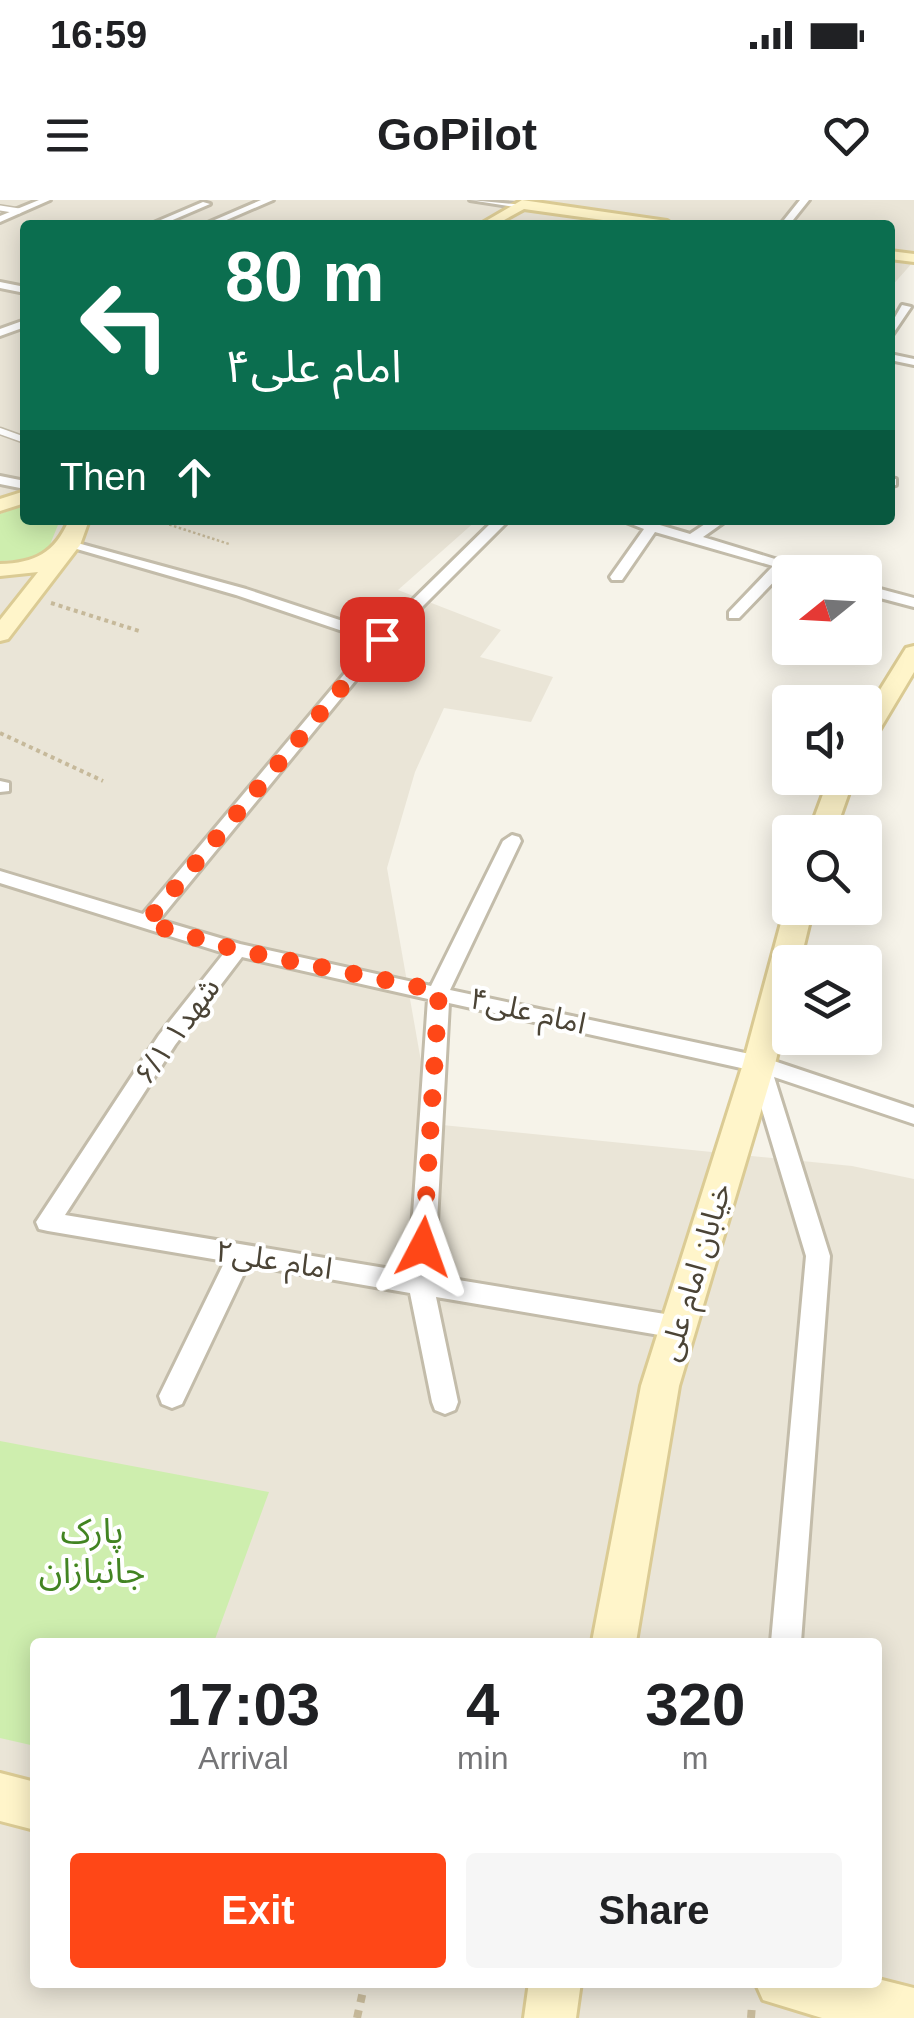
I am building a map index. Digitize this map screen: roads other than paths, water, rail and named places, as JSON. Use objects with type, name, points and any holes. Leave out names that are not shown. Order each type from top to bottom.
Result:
[{"type":"street","points":[[0,221],[46,200]]},
{"type":"street","points":[[219,220],[269,200]]},
{"type":"street","points":[[474,200],[526,203],[635,220]]},
{"type":"street","points":[[788,220],[805,200]]},
{"type":"street","points":[[494,220],[526,203]]},
{"type":"street","points":[[165,220],[206,204]]},
{"type":"street","points":[[0,221],[12,225]]},
{"type":"street","points":[[895,327],[914,296]]},
{"type":"street","points":[[895,306],[906,308]]},
{"type":"street","points":[[3,631],[70,545],[77,525]]},
{"type":"street","points":[[146,923],[382,639],[497,525]]},
{"type":"street","points":[[645,525],[772,561]]},
{"type":"street","points":[[693,538],[712,525]]},
{"type":"street","points":[[616,577],[652,527]]},
{"type":"street","points":[[0,570],[44,564],[70,545]]},
{"type":"street","points":[[70,545],[240,592],[382,639]]},
{"type":"street","points":[[734,615],[772,575]]},
{"type":"street","points":[[882,594],[914,603]]},
{"type":"street","points":[[0,596],[3,631]]},
{"type":"street","points":[[882,706],[914,653]]},
{"type":"street","points":[[445,1402],[421,1284],[439,991],[512,841]]},
{"type":"street","name":"شهد۱ ۶/۱","points":[[0,877],[237,950],[167,1040],[48,1222]]},
{"type":"street","name":"خیابان امام علی","points":[[615,1638],[660,1386],[759,1064],[796,925]]},
{"type":"street","name":"امام علی۴","points":[[237,950],[439,991],[759,1064],[914,1116]]},
{"type":"street","points":[[759,1064],[818,1256],[786,1638]]},
{"type":"street","name":"امام علی۲","points":[[48,1222],[677,1327]]},
{"type":"street","points":[[172,1396],[241,1254]]},
{"type":"street","points":[[0,1798],[30,1805]]},
{"type":"street","points":[[550,2018],[554,1988]]},
{"type":"street","points":[[807,1988],[914,2014]]},
{"type":"lane","points":[[0,208],[19,211]]},
{"type":"park label","name":"پارک جانبازان","points":[[92,1551]]}]
